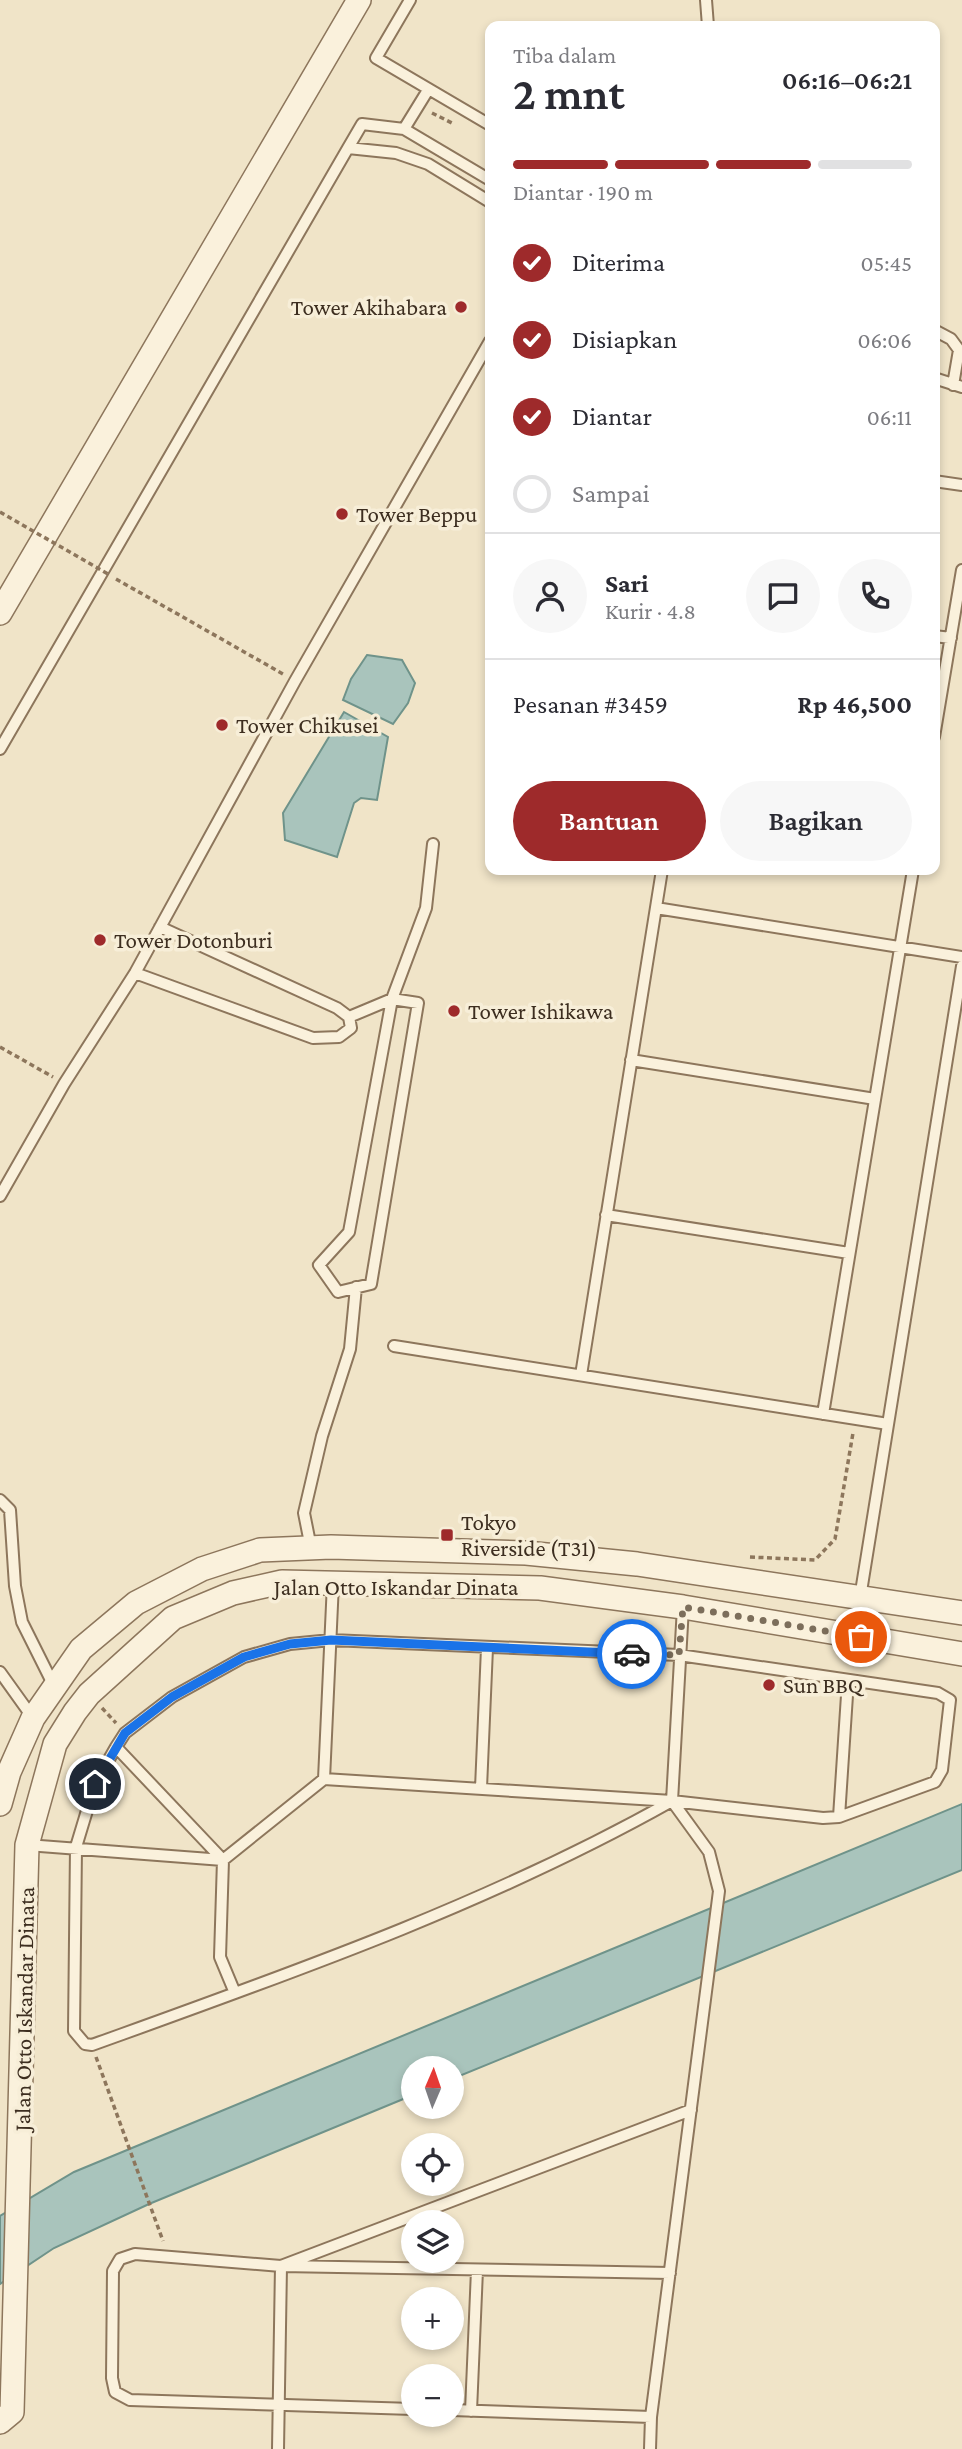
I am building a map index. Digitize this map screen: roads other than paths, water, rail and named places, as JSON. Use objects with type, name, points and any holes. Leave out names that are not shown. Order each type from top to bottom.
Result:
[{"type":"street","points":[[0,613],[359,0]]},
{"type":"street","name":"Jalan Otto Iskandar Dinata","points":[[0,1804],[9,1772],[33,1718],[81,1649],[135,1603],[202,1569],[260,1550],[311,1548],[526,1553],[637,1564],[962,1613]]},
{"type":"street","name":"Jalan Otto Iskandar Dinata","points":[[6,2417],[15,2306],[20,2181],[27,1846],[55,1744],[75,1712],[89,1694],[173,1618],[233,1593],[282,1582],[540,1588],[683,1607],[962,1654]]},
{"type":"street","points":[[54,1686],[75,1712]]},
{"type":"street","points":[[33,1718],[55,1744]]},
{"type":"lane","points":[[410,0],[376,58],[485,122]]},
{"type":"lane","points":[[706,0],[708,21]]},
{"type":"lane","points":[[404,129],[428,90]]},
{"type":"lane","points":[[0,749],[362,124],[404,129],[485,177]]},
{"type":"lane","points":[[348,148],[396,153],[428,164],[485,199]]},
{"type":"lane","points":[[940,333],[951,339],[959,350],[958,386],[940,380]]},
{"type":"lane","points":[[0,1196],[64,1084],[135,973],[295,681],[485,350]]},
{"type":"lane","points":[[940,482],[962,485]]},
{"type":"lane","points":[[940,702],[962,570]]},
{"type":"lane","points":[[940,637],[951,638]]},
{"type":"lane","points":[[349,1017],[392,999],[418,1003],[371,1284],[338,1292],[319,1265],[349,1233],[392,999],[426,908],[433,844]]},
{"type":"lane","points":[[580,1375],[661,875]]},
{"type":"lane","points":[[823,1414],[911,875]]},
{"type":"lane","points":[[656,908],[962,957]]},
{"type":"lane","points":[[135,973],[313,1038],[339,1037],[351,1028],[349,1017],[337,1008],[160,927]]},
{"type":"lane","points":[[860,1598],[962,966]]},
{"type":"lane","points":[[631,1060],[875,1099]]},
{"type":"lane","points":[[606,1215],[849,1253]]},
{"type":"lane","points":[[311,1548],[304,1513],[322,1436],[350,1349],[356,1287]]},
{"type":"lane","points":[[394,1346],[888,1424]]},
{"type":"lane","points":[[0,1500],[10,1510],[15,1586],[22,1622],[54,1686]]},
{"type":"lane","points":[[324,1779],[333,1583]]},
{"type":"lane","points":[[650,2449],[650,2417],[719,1891],[709,1852],[672,1801],[683,1607]]},
{"type":"lane","points":[[27,1846],[76,1847],[223,1860],[324,1779],[672,1801],[823,1818],[839,1817],[934,1782],[943,1770],[950,1700],[938,1693],[679,1655],[331,1640],[290,1644],[244,1657],[172,1697],[125,1733],[95,1784],[76,1847],[74,2031],[85,2044],[92,2045],[235,1993],[538,1872],[672,1801]]},
{"type":"lane","points":[[481,1788],[487,1648]]},
{"type":"lane","points":[[0,1672],[33,1718]]},
{"type":"lane","points":[[839,1817],[848,1680]]},
{"type":"lane","points":[[116,1747],[223,1860],[220,1957],[235,1993]]},
{"type":"lane","points":[[281,2266],[691,2110]]},
{"type":"lane","points":[[401,2409],[130,2400],[116,2392],[112,2378],[113,2271],[120,2259],[135,2254],[281,2266],[670,2273]]},
{"type":"lane","points":[[278,2449],[281,2266]]},
{"type":"lane","points":[[471,2411],[477,2270]]},
{"type":"lane","points":[[464,2411],[650,2417]]},
{"type":"water","points":[[367,655],[402,660],[415,683],[408,703],[393,724],[343,700],[351,679]]},
{"type":"water","points":[[344,712],[388,737],[377,800],[361,798],[354,803],[337,857],[285,840],[283,813]]},
{"type":"water","points":[[962,1804],[962,1870],[464,2074],[464,2056],[401,2056],[401,2100],[149,2204],[54,2248],[0,2284],[0,2216],[74,2172]]},
{"type":"place","name":"Tower Akihabara","points":[[461,307]]},
{"type":"place","name":"Tower Beppu","points":[[342,514]]},
{"type":"place","name":"Tower Chikusei","points":[[222,725]]},
{"type":"place","name":"Tower Dotonburi","points":[[100,940]]},
{"type":"place","name":"Tower Ishikawa","points":[[454,1011]]},
{"type":"place","name":"Tokyo Riverside (T31)","points":[[447,1535]]},
{"type":"place","name":"Sun BBQ","points":[[769,1685]]}]
